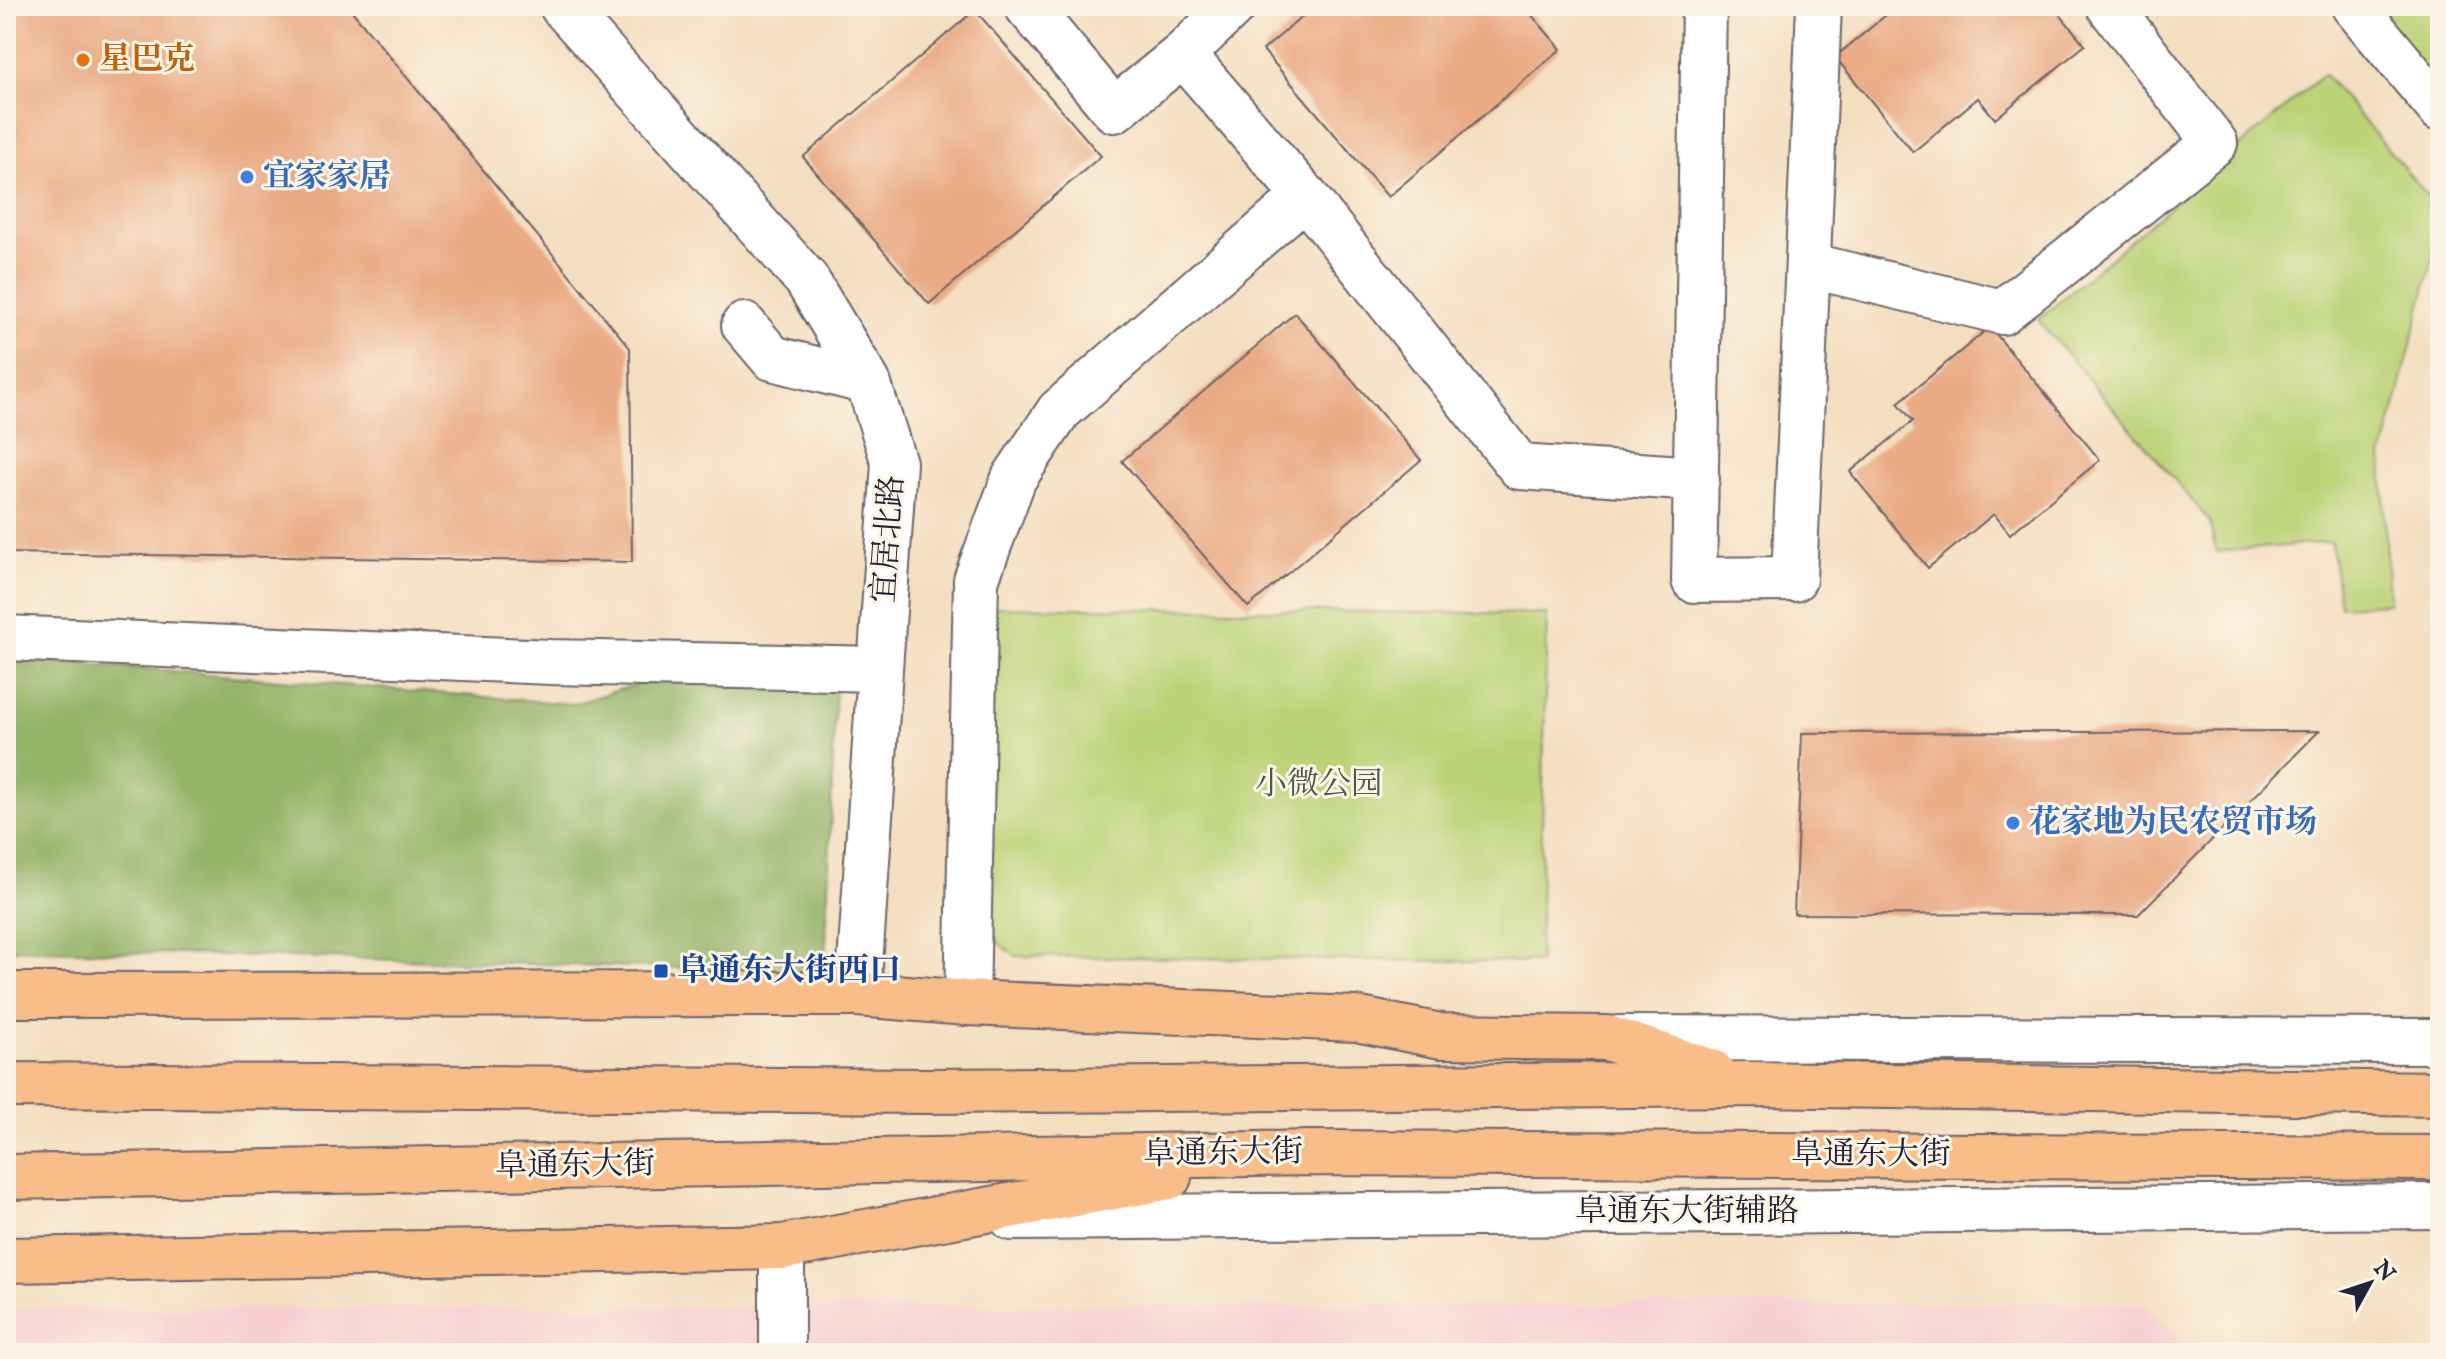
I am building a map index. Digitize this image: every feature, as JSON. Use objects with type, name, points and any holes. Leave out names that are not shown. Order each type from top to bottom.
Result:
[{"type":"main road","points":[[6,995],[858,994],[967,1003],[1356,1019],[1441,1036],[1607,1038],[1748,1084]]},
{"type":"main road","name":"阜通东大街","points":[[6,1085],[989,1091],[1748,1084],[2440,1094]]},
{"type":"main road","points":[[6,1260],[782,1247],[1310,1153]]},
{"type":"main road","name":"阜通东大街","points":[[6,1177],[1310,1153],[2440,1158]]},
{"type":"street","name":"宜居北路","points":[[562,6],[806,279],[868,382],[894,463],[858,994]]},
{"type":"street","points":[[1027,6],[1114,110],[1183,54],[1233,6]]},
{"type":"street","points":[[1704,6],[1694,580],[1794,579],[1819,6]]},
{"type":"street","points":[[1808,265],[2002,312],[2215,143],[2109,6]]},
{"type":"street","points":[[2354,6],[2440,109]]},
{"type":"street","points":[[1183,54],[1305,196],[1520,467],[1697,479]]},
{"type":"street","points":[[967,1003],[976,580],[1014,478],[1059,411],[1305,196]]},
{"type":"street","points":[[744,325],[772,358],[868,382]]},
{"type":"street","points":[[6,638],[551,662],[880,669]]},
{"type":"street","points":[[1607,1038],[2440,1041]]},
{"type":"street","name":"阜通东大街辅路","points":[[933,1218],[2440,1206]]},
{"type":"street","points":[[782,1247],[782,1353]]},
{"type":"shaded area","points":[[2141,1303],[2197,1353],[6,1353],[6,1309]]},
{"type":"green space","points":[[2354,6],[2440,6],[2440,109]]},
{"type":"green space","points":[[2324,74],[2440,210],[2440,231],[2382,458],[2389,603],[2340,606],[2331,542],[2216,552],[2209,520],[2038,320]]},
{"type":"green space","name":"小微公园","points":[[993,607],[1547,614],[1539,962],[1015,956],[989,935]]},
{"type":"green space","points":[[6,660],[573,704],[680,671],[836,677],[825,972],[6,949]]},
{"type":"building","name":"宜家家居","points":[[6,6],[348,6],[630,348],[632,562],[6,553]]},
{"type":"building","points":[[1315,6],[1524,6],[1561,49],[1388,197],[1263,50]]},
{"type":"building","points":[[1897,6],[2053,6],[2085,45],[1995,119],[1978,98],[1913,152],[1835,57]]},
{"type":"building","points":[[975,10],[1101,156],[929,304],[803,157]]},
{"type":"building","points":[[1295,313],[1421,460],[1248,607],[1122,461]]},
{"type":"building","points":[[1990,327],[2100,460],[2010,534],[1994,514],[1928,568],[1850,472],[1913,421],[1898,403]]},
{"type":"building","name":"花家地为民农贸市场","points":[[2319,731],[2138,915],[1794,914],[1802,733]]},
{"type":"place","name":"星巴克","points":[[83,60]]},
{"type":"place","name":"宜家家居","points":[[247,177]]},
{"type":"place","name":"花家地为民农贸市场","points":[[2013,823]]},
{"type":"place","name":"阜通东大街西口","points":[[661,971]]}]
